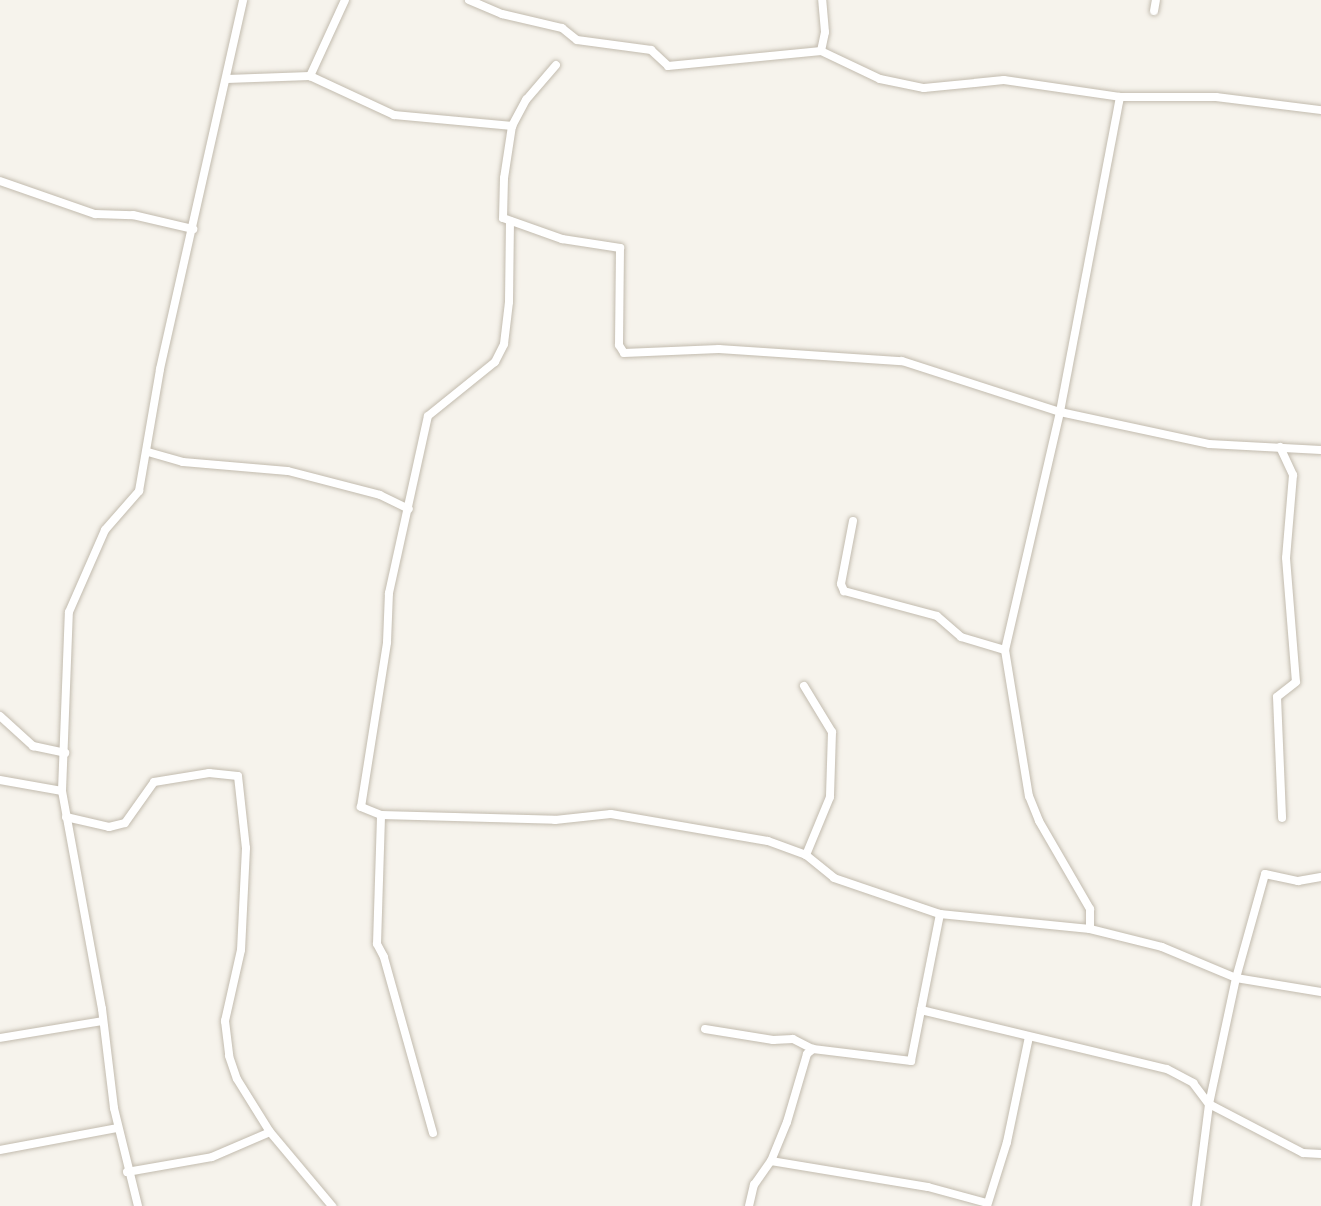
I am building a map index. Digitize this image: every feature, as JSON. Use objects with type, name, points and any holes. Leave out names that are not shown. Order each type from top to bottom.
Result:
[{"type":"street","points":[[138,1206],[118,1128],[103,1022],[62,790],[69,612],[105,530],[139,490],[148,452],[160,369],[243,0]]},
{"type":"street","points":[[310,76],[345,0]]},
{"type":"street","points":[[469,0],[502,14],[562,28],[577,40],[651,50],[668,66],[821,51],[880,79],[924,88],[1004,80],[1120,97],[1216,97],[1321,110]]},
{"type":"street","points":[[821,51],[825,32],[822,0]]},
{"type":"street","points":[[1154,11],[1156,0]]},
{"type":"street","points":[[556,65],[526,100],[512,126],[504,178],[503,218],[562,239],[620,248],[619,345],[624,353],[719,349],[902,361],[1060,412],[1209,444],[1321,450]]},
{"type":"street","points":[[227,79],[310,76],[394,115],[512,126]]},
{"type":"street","points":[[1090,928],[1090,909],[1039,821],[1029,796],[1005,650],[1060,412],[1120,97]]},
{"type":"street","points":[[0,181],[95,214],[133,215],[193,229]]},
{"type":"street","points":[[510,220],[509,302],[504,344],[495,362],[428,416],[410,509],[389,592],[387,642],[361,807],[381,815],[555,820],[611,814],[768,841],[806,855],[834,878],[940,914],[1090,928],[1162,947],[1236,978],[1321,992]]},
{"type":"street","points":[[1280,447],[1293,475],[1286,558],[1296,682],[1277,697],[1282,818]]},
{"type":"street","points":[[148,452],[183,462],[288,471],[380,495],[410,509]]},
{"type":"street","points":[[853,521],[841,584],[844,591],[937,616],[961,637],[1005,650]]},
{"type":"street","points":[[804,686],[832,732],[830,797],[806,855]]},
{"type":"street","points":[[0,716],[33,746],[65,753]]},
{"type":"street","points":[[66,817],[109,827],[125,823],[154,782],[209,772],[238,776],[246,848],[241,950],[225,1021],[237,1079],[270,1132],[332,1206]]},
{"type":"street","points":[[0,780],[62,790]]},
{"type":"street","points":[[381,815],[377,944],[384,957],[433,1133]]},
{"type":"street","points":[[1196,1206],[1209,1104],[1236,978],[1265,874],[1298,881],[1321,877]]},
{"type":"street","points":[[705,1029],[773,1040],[793,1039],[813,1049],[911,1061],[940,914]]},
{"type":"street","points":[[921,1010],[988,1023],[1029,1037],[1167,1069],[1193,1083],[1209,1104],[1303,1154],[1321,1154]]},
{"type":"street","points":[[0,1038],[103,1022]]},
{"type":"street","points":[[771,1161],[928,1187],[987,1205],[1007,1142],[1029,1037]]},
{"type":"street","points":[[748,1206],[754,1185],[771,1161],[800,1074],[813,1049]]},
{"type":"street","points":[[0,1150],[118,1128]]},
{"type":"street","points":[[128,1172],[212,1157],[270,1132]]}]
